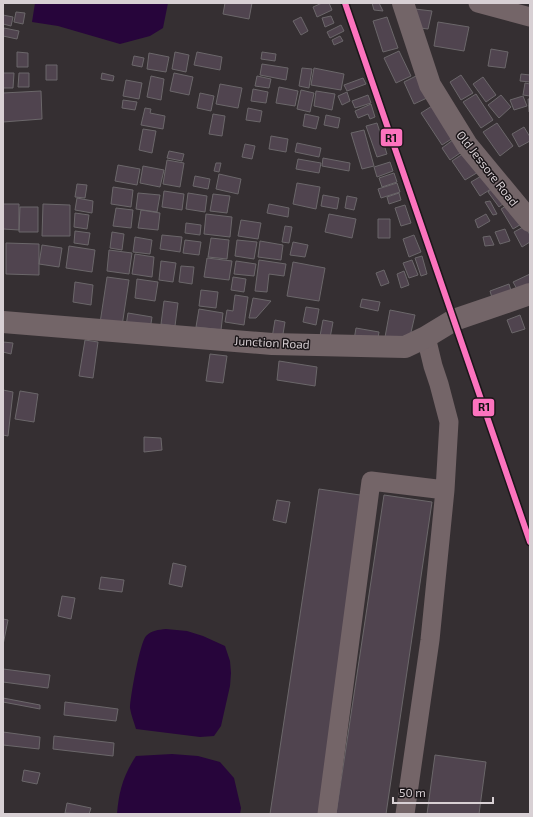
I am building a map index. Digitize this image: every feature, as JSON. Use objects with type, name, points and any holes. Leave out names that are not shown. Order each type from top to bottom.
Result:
[{"type":"main road","name":"Old Jessore Road","points":[[403,3],[430,85],[467,146],[530,222]]},
{"type":"main road","name":"Junction Road","points":[[3,322],[272,344],[405,347],[426,337],[454,320],[530,294]]},
{"type":"street","points":[[478,3],[530,17]]},
{"type":"street","points":[[404,814],[430,640],[445,490],[448,422],[426,337]]},
{"type":"street","points":[[327,814],[371,480],[445,490]]},
{"type":"shaded area","points":[[35,3],[168,3],[163,28],[150,36],[120,44],[58,26],[32,22]]},
{"type":"shaded area","points":[[166,629],[187,631],[203,636],[225,646],[230,661],[230,686],[221,726],[214,736],[200,737],[136,729],[130,708],[130,702],[141,648],[148,634]]},
{"type":"shaded area","points":[[172,754],[198,756],[220,762],[234,778],[241,808],[240,814],[117,814],[122,784],[136,756]]},
{"type":"building","points":[[225,3],[252,3],[249,19],[223,14]]},
{"type":"building","points":[[322,3],[329,3],[332,10],[317,17],[313,7]]},
{"type":"building","points":[[372,3],[379,3],[383,11],[374,10]]},
{"type":"building","points":[[415,9],[432,11],[428,29],[412,27]]},
{"type":"building","points":[[16,12],[25,13],[23,24],[14,22]]},
{"type":"building","points":[[3,15],[13,17],[11,26],[3,24]]},
{"type":"building","points":[[331,16],[334,23],[325,27],[322,18]]},
{"type":"building","points":[[301,17],[308,31],[301,35],[293,21]]},
{"type":"building","points":[[387,17],[398,48],[383,52],[373,21]]},
{"type":"building","points":[[438,22],[469,27],[464,51],[434,46]]},
{"type":"building","points":[[341,25],[344,31],[330,38],[327,32]]},
{"type":"building","points":[[4,28],[19,31],[17,39],[3,36]]},
{"type":"building","points":[[340,36],[343,41],[334,45],[332,40]]},
{"type":"building","points":[[491,49],[508,52],[505,68],[488,66]]},
{"type":"building","points":[[399,51],[411,76],[396,83],[384,58]]},
{"type":"building","points":[[17,52],[28,53],[28,67],[17,67]]},
{"type":"building","points":[[175,52],[189,55],[186,72],[172,69]]},
{"type":"building","points":[[197,52],[222,57],[220,70],[194,65]]},
{"type":"building","points":[[262,52],[276,54],[275,61],[261,59]]},
{"type":"building","points":[[149,53],[169,57],[166,72],[147,69]]},
{"type":"building","points":[[134,56],[144,58],[142,67],[132,65]]},
{"type":"building","points":[[262,64],[288,68],[286,80],[260,75]]},
{"type":"building","points":[[46,65],[57,65],[57,80],[46,80]]},
{"type":"building","points":[[302,68],[312,69],[309,88],[299,86]]},
{"type":"building","points":[[314,68],[344,74],[341,90],[311,85]]},
{"type":"building","points":[[3,73],[14,73],[13,88],[3,88]]},
{"type":"building","points":[[19,73],[29,73],[29,87],[18,87]]},
{"type":"building","points":[[102,73],[114,76],[113,81],[101,79]]},
{"type":"building","points":[[174,73],[193,77],[189,95],[170,91]]},
{"type":"building","points":[[521,74],[530,75],[530,82],[520,81]]},
{"type":"building","points":[[461,75],[473,93],[461,100],[450,82]]},
{"type":"building","points":[[151,76],[164,79],[161,100],[147,97]]},
{"type":"building","points":[[257,76],[271,79],[269,88],[255,86]]},
{"type":"building","points":[[416,76],[427,98],[414,104],[404,82]]},
{"type":"building","points":[[483,77],[496,95],[486,102],[473,84]]},
{"type":"building","points":[[363,78],[366,84],[347,91],[344,85]]},
{"type":"building","points":[[126,80],[142,83],[139,99],[123,96]]},
{"type":"building","points":[[525,83],[530,84],[530,96],[523,95]]},
{"type":"building","points":[[220,84],[242,88],[238,108],[216,104]]},
{"type":"building","points":[[279,87],[298,91],[295,106],[276,103]]},
{"type":"building","points":[[253,89],[268,92],[266,103],[251,101]]},
{"type":"building","points":[[301,90],[314,93],[310,112],[297,109]]},
{"type":"building","points":[[41,91],[42,119],[3,122],[3,93]]},
{"type":"building","points":[[316,91],[335,94],[332,110],[314,106]]},
{"type":"building","points":[[347,92],[350,101],[342,105],[338,96]]},
{"type":"building","points":[[200,93],[214,96],[211,111],[197,108]]},
{"type":"building","points":[[476,94],[493,120],[481,128],[463,102]]},
{"type":"building","points":[[368,95],[371,103],[355,108],[352,101]]},
{"type":"building","points":[[501,95],[511,107],[499,118],[488,105]]},
{"type":"building","points":[[523,96],[527,106],[514,110],[510,100]]},
{"type":"building","points":[[528,99],[530,99],[530,113],[529,112]]},
{"type":"building","points":[[123,100],[137,102],[135,110],[122,108]]},
{"type":"building","points":[[371,104],[375,117],[370,119],[368,114],[358,118],[355,111]]},
{"type":"building","points":[[432,106],[453,138],[442,145],[421,113]]},
{"type":"building","points":[[145,108],[151,109],[150,113],[165,116],[163,129],[141,125]]},
{"type":"building","points":[[248,108],[262,111],[260,122],[246,120]]},
{"type":"building","points":[[213,114],[225,116],[222,136],[209,134]]},
{"type":"building","points":[[305,114],[319,117],[316,129],[303,126]]},
{"type":"building","points":[[326,115],[340,118],[338,128],[324,125]]},
{"type":"building","points":[[377,123],[387,154],[377,157],[366,126]]},
{"type":"building","points":[[497,123],[513,146],[500,156],[483,132]]},
{"type":"building","points":[[524,127],[530,137],[530,141],[519,147],[512,134]]},
{"type":"building","points":[[143,129],[156,131],[152,153],[139,150]]},
{"type":"building","points":[[364,130],[374,166],[362,169],[351,133]]},
{"type":"building","points":[[271,136],[288,139],[286,152],[269,149]]},
{"type":"building","points":[[457,137],[466,149],[450,160],[442,148]]},
{"type":"building","points":[[297,143],[321,148],[319,157],[295,152]]},
{"type":"building","points":[[245,144],[255,146],[252,159],[242,157]]},
{"type":"building","points":[[169,151],[184,154],[182,161],[167,158]]},
{"type":"building","points":[[467,151],[480,171],[465,180],[452,161]]},
{"type":"building","points":[[323,158],[350,163],[349,171],[322,166]]},
{"type":"building","points":[[298,159],[321,163],[319,173],[296,169]]},
{"type":"building","points":[[167,160],[184,163],[180,187],[163,184]]},
{"type":"building","points":[[390,162],[393,171],[377,177],[374,167]]},
{"type":"building","points":[[216,163],[221,163],[219,172],[214,171]]},
{"type":"building","points":[[118,165],[140,169],[137,185],[115,181]]},
{"type":"building","points":[[143,166],[164,170],[160,187],[140,183]]},
{"type":"building","points":[[394,173],[397,182],[382,187],[379,178]]},
{"type":"building","points":[[219,174],[241,179],[238,194],[216,189]]},
{"type":"building","points":[[483,175],[491,189],[480,196],[471,182]]},
{"type":"building","points":[[195,176],[210,179],[208,189],[193,186]]},
{"type":"building","points":[[297,183],[320,187],[316,209],[293,204]]},
{"type":"building","points":[[397,183],[400,192],[381,198],[378,189]]},
{"type":"building","points":[[77,184],[87,185],[85,198],[75,197]]},
{"type":"building","points":[[113,187],[133,190],[131,207],[111,204]]},
{"type":"building","points":[[493,188],[504,203],[499,207],[488,192]]},
{"type":"building","points":[[164,191],[184,194],[182,210],[162,207]]},
{"type":"building","points":[[138,193],[160,195],[157,212],[136,209]]},
{"type":"building","points":[[188,193],[207,196],[205,212],[186,209]]},
{"type":"building","points":[[399,193],[401,200],[389,204],[387,197]]},
{"type":"building","points":[[213,194],[230,196],[227,213],[210,211]]},
{"type":"building","points":[[323,195],[339,198],[337,209],[321,206]]},
{"type":"building","points":[[347,196],[357,198],[354,210],[345,208]]},
{"type":"building","points":[[77,198],[93,201],[92,213],[75,210]]},
{"type":"building","points":[[490,201],[497,214],[493,215],[485,202]]},
{"type":"building","points":[[511,203],[523,223],[513,229],[501,209]]},
{"type":"building","points":[[3,204],[19,204],[19,230],[3,229]]},
{"type":"building","points":[[43,204],[70,205],[70,236],[42,236]]},
{"type":"building","points":[[269,204],[289,208],[288,217],[267,213]]},
{"type":"building","points":[[405,205],[411,223],[401,226],[395,208]]},
{"type":"building","points":[[20,207],[38,207],[38,232],[19,232]]},
{"type":"building","points":[[116,208],[133,210],[131,228],[113,226]]},
{"type":"building","points":[[141,210],[160,213],[158,230],[138,228]]},
{"type":"building","points":[[75,213],[89,215],[87,229],[74,227]]},
{"type":"building","points":[[206,214],[232,217],[230,237],[204,234]]},
{"type":"building","points":[[329,214],[356,219],[352,238],[325,232]]},
{"type":"building","points":[[486,214],[490,221],[478,228],[475,220]]},
{"type":"building","points":[[378,219],[390,219],[390,238],[378,238]]},
{"type":"building","points":[[241,220],[261,223],[258,239],[238,236]]},
{"type":"building","points":[[186,223],[201,225],[200,235],[185,233]]},
{"type":"building","points":[[285,226],[292,227],[289,243],[282,242]]},
{"type":"building","points":[[525,226],[530,235],[530,242],[522,247],[514,232]]},
{"type":"building","points":[[505,229],[510,241],[500,244],[495,232]]},
{"type":"building","points":[[75,231],[90,233],[88,245],[74,243]]},
{"type":"building","points":[[112,232],[124,234],[122,250],[110,248]]},
{"type":"building","points":[[162,235],[182,237],[180,252],[160,249]]},
{"type":"building","points":[[414,235],[421,252],[409,257],[403,239]]},
{"type":"building","points":[[490,236],[494,245],[485,246],[483,237]]},
{"type":"building","points":[[135,237],[152,240],[150,254],[133,252]]},
{"type":"building","points":[[211,238],[229,240],[227,259],[208,257]]},
{"type":"building","points":[[185,240],[201,242],[199,255],[183,253]]},
{"type":"building","points":[[237,240],[257,242],[254,259],[235,256]]},
{"type":"building","points":[[260,241],[283,245],[281,260],[258,257]]},
{"type":"building","points":[[293,242],[308,245],[305,257],[290,255]]},
{"type":"building","points":[[6,243],[39,244],[39,275],[6,274]]},
{"type":"building","points":[[42,245],[62,248],[59,267],[39,264]]},
{"type":"building","points":[[69,246],[95,250],[92,272],[66,268]]},
{"type":"building","points":[[109,250],[132,253],[129,274],[107,271]]},
{"type":"building","points":[[135,254],[154,257],[152,277],[132,274]]},
{"type":"building","points":[[422,256],[427,274],[421,276],[415,258]]},
{"type":"building","points":[[207,258],[232,261],[229,280],[204,277]]},
{"type":"building","points":[[259,260],[286,264],[284,276],[269,274],[267,292],[255,291]]},
{"type":"building","points":[[412,260],[418,275],[409,278],[403,263]]},
{"type":"building","points":[[161,261],[176,263],[173,282],[159,280]]},
{"type":"building","points":[[236,261],[256,264],[254,276],[234,274]]},
{"type":"building","points":[[293,262],[325,268],[319,301],[287,296]]},
{"type":"building","points":[[181,266],[194,267],[192,284],[179,282]]},
{"type":"building","points":[[384,270],[389,283],[381,286],[376,273]]},
{"type":"building","points":[[404,271],[409,285],[401,288],[397,274]]},
{"type":"building","points":[[530,274],[530,291],[521,296],[513,282]]},
{"type":"building","points":[[107,277],[129,280],[122,326],[100,323]]},
{"type":"building","points":[[233,277],[246,279],[244,292],[231,290]]},
{"type":"building","points":[[137,279],[158,282],[155,301],[135,298]]},
{"type":"building","points":[[75,282],[93,285],[91,305],[73,302]]},
{"type":"building","points":[[509,284],[512,294],[493,301],[490,291]]},
{"type":"building","points":[[201,290],[218,292],[216,308],[199,306]]},
{"type":"building","points":[[235,295],[248,297],[244,325],[225,322],[227,310],[233,311]]},
{"type":"building","points":[[253,298],[271,301],[256,318],[249,318]]},
{"type":"building","points":[[362,299],[380,302],[378,311],[360,307]]},
{"type":"building","points":[[164,301],[178,303],[175,326],[161,324]]},
{"type":"building","points":[[306,307],[319,309],[316,325],[303,322]]},
{"type":"building","points":[[199,309],[223,313],[221,330],[196,327]]},
{"type":"building","points":[[390,310],[415,315],[409,341],[385,337]]},
{"type":"building","points":[[128,313],[152,317],[150,330],[126,326]]},
{"type":"building","points":[[520,315],[525,329],[512,333],[507,320]]},
{"type":"building","points":[[275,320],[285,322],[282,340],[272,338]]},
{"type":"building","points":[[323,320],[333,322],[330,338],[320,336]]},
{"type":"building","points":[[356,328],[379,332],[377,344],[354,340]]},
{"type":"building","points":[[85,340],[98,342],[93,378],[79,376]]},
{"type":"building","points":[[3,342],[13,343],[11,354],[3,352]]},
{"type":"building","points":[[210,354],[227,356],[223,383],[206,381]]},
{"type":"building","points":[[279,361],[317,367],[315,386],[277,380]]},
{"type":"building","points":[[3,390],[13,392],[8,436],[3,435]]},
{"type":"building","points":[[20,391],[38,394],[34,422],[15,419]]},
{"type":"building","points":[[144,437],[161,438],[162,450],[144,452]]},
{"type":"building","points":[[319,489],[367,496],[319,814],[270,814]]},
{"type":"building","points":[[384,495],[432,502],[386,814],[336,814]]},
{"type":"building","points":[[277,500],[290,502],[286,523],[273,520]]},
{"type":"building","points":[[173,563],[186,566],[182,587],[169,584]]},
{"type":"building","points":[[101,577],[124,580],[122,592],[99,589]]},
{"type":"building","points":[[62,596],[75,598],[71,619],[58,616]]},
{"type":"building","points":[[3,619],[8,620],[3,645]]},
{"type":"building","points":[[3,669],[50,675],[48,688],[3,682]]},
{"type":"building","points":[[3,698],[40,705],[40,709],[3,702]]},
{"type":"building","points":[[65,702],[118,709],[116,721],[64,715]]},
{"type":"building","points":[[3,732],[40,737],[39,749],[3,745]]},
{"type":"building","points":[[54,736],[114,743],[113,756],[53,749]]},
{"type":"building","points":[[435,755],[486,762],[479,814],[427,814]]},
{"type":"building","points":[[24,770],[40,773],[37,784],[22,781]]},
{"type":"building","points":[[67,803],[91,808],[89,814],[65,813]]},
{"type":"transit line","name":"R1","points":[[345,3],[530,542]]}]
